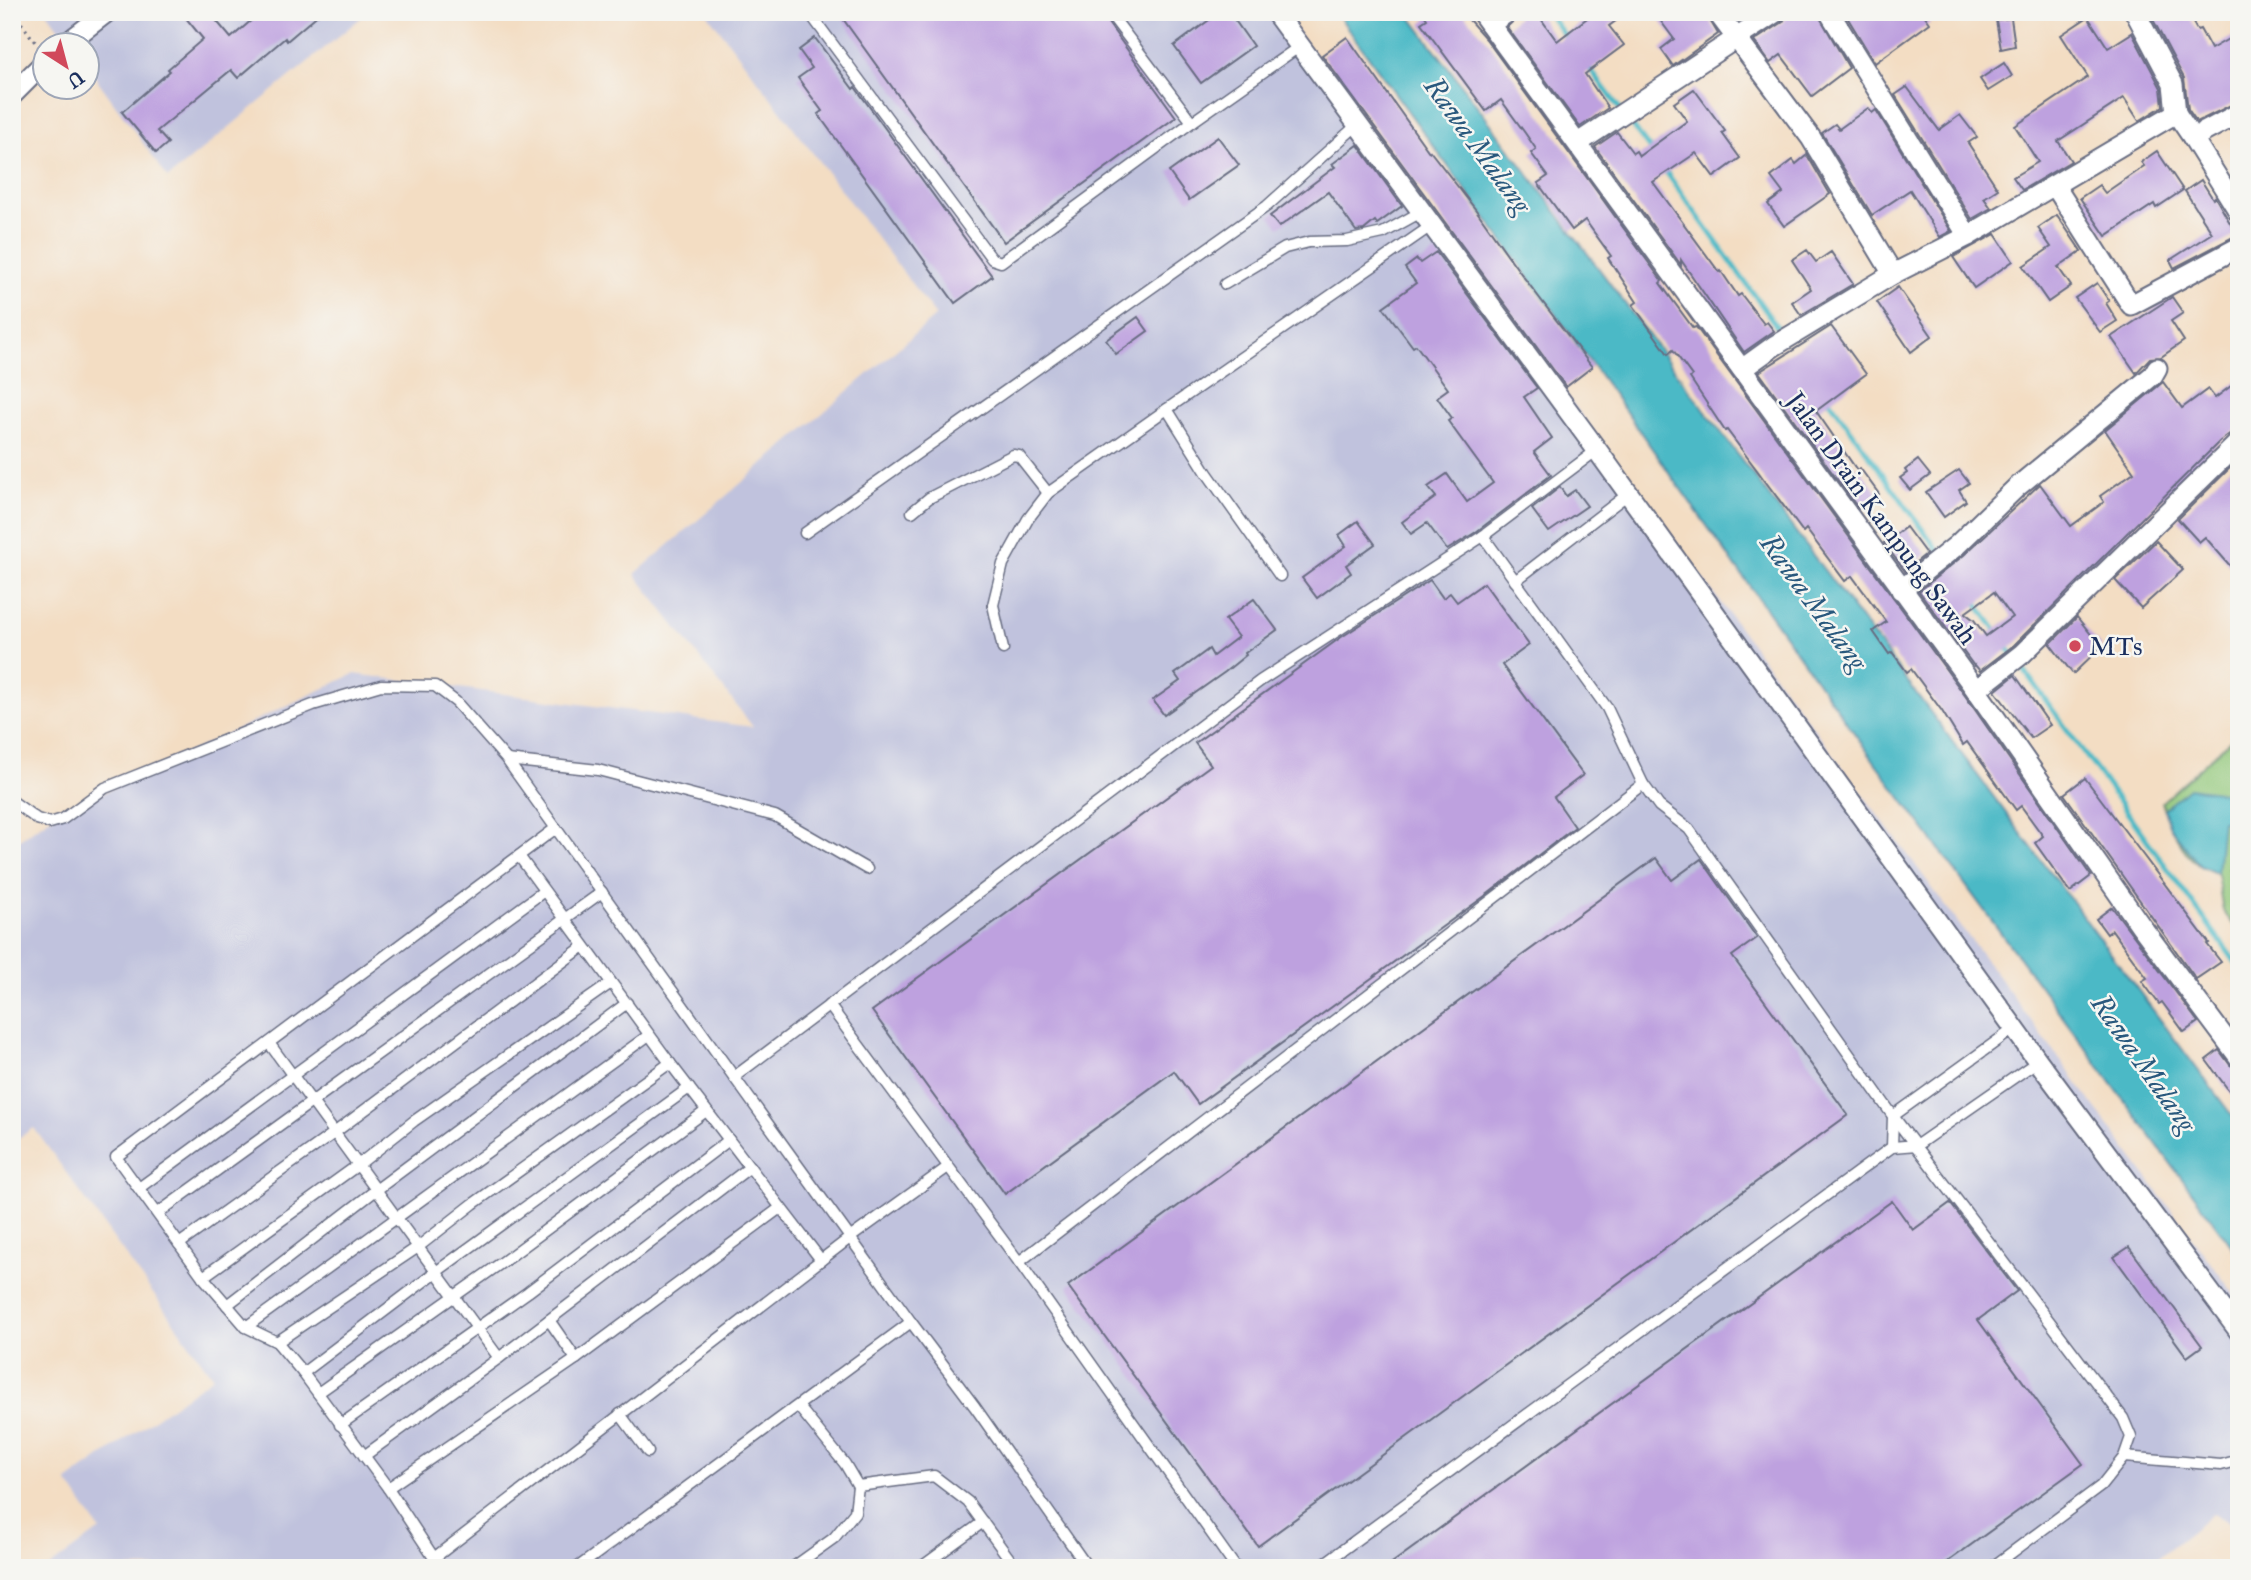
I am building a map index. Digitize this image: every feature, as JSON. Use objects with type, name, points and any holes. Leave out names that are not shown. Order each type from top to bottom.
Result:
[{"type":"street","points":[[81,32],[107,12]]},
{"type":"street","points":[[1275,12],[1597,450],[2038,1062],[2239,1331]]},
{"type":"street","points":[[1485,18],[1508,12]]},
{"type":"street","points":[[1717,12],[1811,138],[1892,274]]},
{"type":"street","points":[[1578,143],[1776,12]]},
{"type":"street","points":[[1829,12],[1968,236]]},
{"type":"street","points":[[2135,12],[2173,84],[2176,113],[2239,212]]},
{"type":"street","name":"Jalan Drain Kampung Sawah","points":[[1485,18],[1976,690],[2141,926],[2239,1057]]},
{"type":"street","points":[[12,95],[32,73]]},
{"type":"street","points":[[1742,369],[1774,346],[1892,274],[1968,236],[2176,113]]},
{"type":"street","points":[[2193,138],[2239,113]]},
{"type":"street","points":[[2054,186],[2131,305],[2239,247]]},
{"type":"street","points":[[1901,590],[1956,546],[2017,488],[2153,375],[2157,368]]},
{"type":"street","points":[[1976,690],[2022,654],[2239,442]]},
{"type":"lane","points":[[1109,12],[1192,122]]},
{"type":"lane","points":[[814,19],[992,259],[1001,262],[1192,122],[1300,47]]},
{"type":"lane","points":[[805,533],[1268,206],[1357,125]]},
{"type":"lane","points":[[1225,284],[1284,248],[1309,242],[1347,241],[1426,219]]},
{"type":"lane","points":[[1003,649],[993,605],[1003,564],[1028,519],[1048,493],[1426,219]]},
{"type":"lane","points":[[1167,409],[1207,473],[1280,576]]},
{"type":"lane","points":[[734,1077],[1260,681],[1483,536],[1597,450]]},
{"type":"lane","points":[[912,512],[929,498],[1013,455],[1019,456],[1048,493]]},
{"type":"lane","points":[[1516,581],[1628,494]]},
{"type":"lane","points":[[1483,536],[1607,708],[1643,784],[1659,806],[1689,830],[1893,1116],[2123,1418],[2131,1437],[2124,1457],[2101,1486],[1991,1568]]},
{"type":"lane","points":[[12,801],[37,819],[50,823],[63,819],[105,788],[313,705],[381,685],[435,685],[456,702],[507,760],[975,1407],[1088,1568]]},
{"type":"lane","points":[[507,760],[598,771],[775,816],[867,869]]},
{"type":"lane","points":[[1018,1262],[1643,784]]},
{"type":"lane","points":[[556,828],[116,1157],[226,1305],[246,1327],[277,1342],[303,1373],[388,1488],[434,1558],[851,1237],[948,1167]]},
{"type":"lane","points":[[2239,842],[2236,869],[2239,881]]},
{"type":"lane","points":[[519,856],[688,1088],[821,1260]]},
{"type":"lane","points":[[139,1188],[544,891]]},
{"type":"lane","points":[[158,1213],[602,892]]},
{"type":"lane","points":[[179,1244],[334,1133],[584,946]]},
{"type":"lane","points":[[203,1277],[414,1121],[611,983]]},
{"type":"lane","points":[[226,1305],[627,1003]]},
{"type":"lane","points":[[829,1005],[1018,1262],[1236,1568]]},
{"type":"lane","points":[[1893,1116],[2015,1028]]},
{"type":"lane","points":[[246,1327],[649,1035]]},
{"type":"lane","points":[[269,1043],[499,1358]]},
{"type":"lane","points":[[1318,1568],[1892,1147],[1917,1145],[2038,1062]]},
{"type":"lane","points":[[277,1342],[418,1247],[472,1204],[670,1063]]},
{"type":"lane","points":[[303,1373],[688,1088]]},
{"type":"lane","points":[[318,1393],[706,1111]]},
{"type":"lane","points":[[1892,1147],[1893,1116]]},
{"type":"lane","points":[[340,1425],[477,1329],[729,1140]]},
{"type":"lane","points":[[364,1456],[499,1358],[750,1167]]},
{"type":"lane","points":[[388,1488],[576,1359],[780,1208]]},
{"type":"lane","points":[[549,1320],[576,1359]]},
{"type":"lane","points":[[577,1568],[911,1322]]},
{"type":"lane","points":[[792,1568],[834,1538],[855,1512],[858,1486],[845,1464],[798,1406]]},
{"type":"lane","points":[[620,1414],[648,1452]]},
{"type":"lane","points":[[2124,1457],[2221,1465],[2239,1460]]},
{"type":"lane","points":[[858,1486],[934,1476],[968,1502],[1016,1568]]},
{"type":"lane","points":[[920,1568],[983,1522]]},
{"type":"path","points":[[13,12],[32,38]]},
{"type":"shaded area","points":[[47,12],[368,12],[168,178],[102,86],[102,32],[62,32]]},
{"type":"shaded area","points":[[706,12],[1282,12],[2239,1301],[2239,1527],[2213,1514],[2145,1568],[48,1568],[100,1530],[67,1481],[213,1377],[34,1128],[12,1142],[12,844],[52,817],[354,674],[753,727],[635,574],[936,316]]},
{"type":"green space","points":[[2239,732],[2239,932],[2223,911],[2217,873],[2200,866],[2187,854],[2172,828],[2162,802]]},
{"type":"water","name":"Rawa Malang","points":[[1336,12],[1407,12],[2239,1125],[2239,1256],[1877,765],[1599,374]]},
{"type":"water","points":[[2189,788],[2226,793],[2225,799],[2230,799],[2227,821],[2222,821],[2217,873],[2200,866],[2169,825],[2164,809]]},
{"type":"building","points":[[181,12],[209,12],[231,38],[261,12],[321,12],[238,78],[231,70],[157,131],[168,143],[156,153],[122,112],[203,39]]},
{"type":"building","points":[[838,12],[1100,12],[1176,117],[1004,242]]},
{"type":"building","points":[[1220,12],[1229,12],[1253,46],[1201,83],[1174,46]]},
{"type":"building","points":[[1422,12],[1462,12],[1486,39],[1662,281],[1660,283],[1693,328],[1696,327],[1966,697],[2091,876],[2070,892],[2035,843],[2043,836],[2021,806],[2016,810],[1967,742],[1963,745],[1911,669],[1907,672],[1892,652],[1889,654],[1873,631],[1886,622],[1852,576],[1845,581],[1806,529],[1803,532],[1727,430],[1725,431],[1690,378],[1692,376],[1673,350],[1668,354],[1633,305],[1637,302],[1608,258],[1611,256],[1585,220],[1572,230],[1538,183],[1548,176],[1531,153],[1536,149],[1525,133],[1501,100],[1486,111],[1421,23],[1427,19]]},
{"type":"building","points":[[1523,12],[1536,12],[1557,41],[1595,12],[1628,12],[1609,26],[1624,45],[1585,74],[1608,108],[1580,127],[1507,27]]},
{"type":"building","points":[[1654,12],[1705,12],[1718,34],[1673,66],[1661,49],[1674,39]]},
{"type":"building","points":[[1788,12],[1817,12],[1849,68],[1812,96],[1781,55],[1770,63],[1754,41],[1783,22]]},
{"type":"building","points":[[1844,12],[1922,12],[1930,23],[1875,63]]},
{"type":"building","points":[[2149,12],[2187,12],[2211,49],[2239,33],[2239,101],[2197,122],[2188,109],[2184,78]]},
{"type":"building","points":[[2088,17],[2108,48],[2132,33],[2161,88],[2163,106],[2139,121],[2124,98],[2058,141],[2071,161],[2022,190],[2013,177],[2038,162],[2015,126],[2088,77],[2061,35]]},
{"type":"building","points":[[2011,18],[2015,46],[2001,49],[1996,20]]},
{"type":"building","points":[[1347,37],[1429,152],[1476,210],[1592,367],[1566,387],[1322,55]]},
{"type":"building","points":[[815,38],[853,89],[855,87],[992,276],[955,303],[818,114],[822,111],[798,78],[812,68],[799,50]]},
{"type":"building","points":[[2004,63],[2012,76],[1988,91],[1980,79]]},
{"type":"building","points":[[1907,87],[1939,130],[1960,115],[1977,137],[1968,143],[1998,189],[1984,198],[1991,208],[1972,219],[1895,95]]},
{"type":"building","points":[[1694,89],[1725,131],[1722,133],[1740,158],[1714,177],[1696,153],[1653,182],[1738,296],[1741,294],[1764,324],[1767,322],[1774,331],[1744,352],[1681,260],[1681,265],[1595,147],[1617,132],[1633,153],[1636,151],[1639,156],[1687,121],[1674,103]]},
{"type":"building","points":[[1868,108],[1872,113],[1876,110],[1951,231],[1940,237],[1910,190],[1872,215],[1822,133],[1835,124],[1839,129]]},
{"type":"building","points":[[1218,137],[1239,165],[1189,200],[1169,172]]},
{"type":"building","points":[[1358,145],[1402,206],[1377,224],[1375,221],[1364,230],[1356,231],[1328,192],[1279,227],[1270,216],[1335,167],[1332,164]]},
{"type":"building","points":[[2157,151],[2183,190],[2156,208],[2154,204],[2106,236],[2080,198],[2099,185],[2105,193],[2144,166],[2141,162]]},
{"type":"building","points":[[1807,155],[1830,194],[1784,226],[1768,204],[1783,193],[1771,177],[1793,160],[1796,164]]},
{"type":"building","points":[[2201,180],[2213,199],[2215,197],[2237,235],[2174,268],[2170,260],[2212,233],[2185,191]]},
{"type":"building","points":[[2057,215],[2081,251],[2058,267],[2071,286],[2048,302],[2023,266],[2051,247],[2038,228]]},
{"type":"building","points":[[1995,234],[2013,261],[1974,288],[1953,257]]},
{"type":"building","points":[[1807,250],[1816,262],[1831,252],[1853,284],[1801,315],[1792,302],[1811,289],[1792,260]]},
{"type":"building","points":[[1436,252],[1537,388],[1524,397],[1552,438],[1534,452],[1551,475],[1476,532],[1447,550],[1427,523],[1411,534],[1402,522],[1436,497],[1428,487],[1447,474],[1467,502],[1493,483],[1448,421],[1452,418],[1437,397],[1448,389],[1416,345],[1413,347],[1383,307],[1416,283],[1405,268],[1417,259],[1420,263]]},
{"type":"building","points":[[2097,283],[2109,301],[2106,303],[2117,321],[2100,332],[2075,298]]},
{"type":"building","points":[[1898,287],[1932,336],[1911,352],[1877,302]]},
{"type":"building","points":[[2172,297],[2183,313],[2171,321],[2184,341],[2161,357],[2150,358],[2136,373],[2111,337]]},
{"type":"building","points":[[1138,317],[1148,331],[1116,354],[1106,340]]},
{"type":"building","points":[[1831,326],[1866,374],[1816,411],[1857,470],[1860,468],[1879,494],[1858,508],[1759,372]]},
{"type":"building","points":[[2239,380],[2239,427],[2220,441],[2014,645],[1980,671],[1974,666],[1919,591],[1964,555],[2040,484],[2071,526],[2104,502],[2100,496],[2134,472],[2105,430],[2163,382],[2182,408],[2208,389],[2215,398]],"holes":[[[1994,592],[2012,617],[1986,636],[1965,613]]]},
{"type":"building","points":[[1918,460],[1930,475],[1910,490],[1900,478],[1907,473],[1905,470]]},
{"type":"building","points":[[2237,461],[2239,576],[2205,537],[2199,542],[2178,519]]},
{"type":"building","points":[[1959,470],[1969,483],[1959,490],[1966,501],[1944,517],[1926,492]]},
{"type":"building","points":[[1560,487],[1566,496],[1575,490],[1587,506],[1549,532],[1532,509]]},
{"type":"building","points":[[1358,521],[1375,544],[1346,565],[1351,573],[1317,598],[1302,578],[1346,546],[1339,535]]},
{"type":"building","points":[[1906,527],[1926,554],[1905,571],[1884,543]]},
{"type":"building","points":[[2156,541],[2183,570],[2141,608],[2115,580]]},
{"type":"building","points":[[1430,580],[1443,598],[1450,593],[1457,602],[1484,583],[1529,645],[1502,665],[1583,775],[1554,797],[1575,827],[1489,893],[1198,1104],[1174,1071],[1005,1194],[872,1011],[1211,765],[1195,743],[1340,638]]},
{"type":"building","points":[[1254,599],[1277,630],[1245,653],[1246,655],[1225,672],[1164,715],[1153,700],[1180,681],[1175,674],[1209,649],[1213,656],[1238,637],[1225,620]]},
{"type":"building","name":"MTs","points":[[2077,617],[2101,647],[2073,674],[2050,644]]},
{"type":"building","points":[[2015,675],[2050,725],[2031,738],[1995,691]]},
{"type":"building","points":[[2085,778],[2221,962],[2196,979],[2064,794]]},
{"type":"building","points":[[1656,858],[1672,880],[1701,859],[1757,938],[1732,956],[1848,1115],[1258,1546],[1068,1286]]},
{"type":"building","points":[[2112,907],[2198,1022],[2184,1032],[2142,981],[2147,978],[2112,930],[2107,934],[2096,919]]},
{"type":"building","points":[[2219,1050],[2230,1065],[2239,1069],[2239,1104],[2206,1060]]},
{"type":"building","points":[[1892,1201],[1913,1230],[1950,1203],[2017,1291],[1978,1320],[2083,1464],[1939,1568],[1385,1568]]},
{"type":"building","points":[[2129,1247],[2202,1346],[2187,1357],[2114,1257]]},
{"type":"waterway","points":[[1547,12],[1568,40]]},
{"type":"waterway","points":[[1587,65],[1652,152]]},
{"type":"waterway","points":[[1664,169],[1783,335]]},
{"type":"waterway","points":[[1827,397],[1940,553]]},
{"type":"waterway","points":[[1975,601],[1998,633]]},
{"type":"waterway","points":[[2005,644],[2239,967]]},
{"type":"place","name":"MTs","points":[[2075,646]]}]
